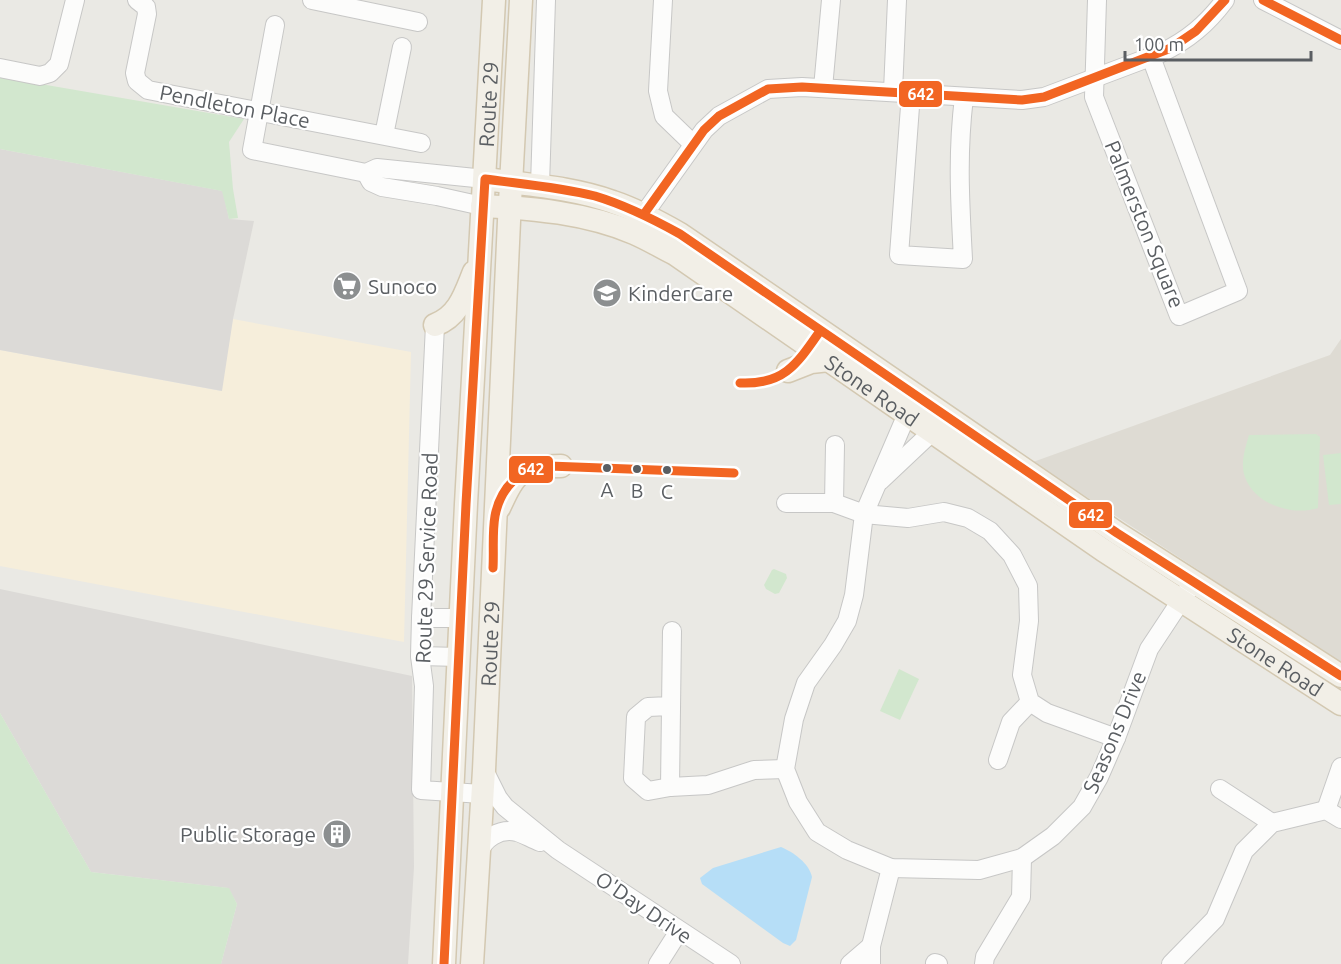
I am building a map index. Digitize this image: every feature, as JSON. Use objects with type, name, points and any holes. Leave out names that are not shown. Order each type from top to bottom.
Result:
[{"type":"main road","name":"Route 29","points":[[444,964],[460,618],[494,0]]},
{"type":"main road","name":"Route 29","points":[[472,964],[483,794],[509,207],[521,0]]},
{"type":"main road","name":"Stone Road","points":[[485,179],[576,191],[613,201],[644,214],[680,234],[966,432],[1117,533],[1341,676]]},
{"type":"main road","name":"Stone Road","points":[[482,206],[557,212],[583,218],[633,233],[675,254],[1180,600],[1341,704]]},
{"type":"main road","points":[[435,325],[446,321],[456,311],[480,256]]},
{"type":"main road","points":[[435,325],[458,334],[474,371]]},
{"type":"main road","points":[[788,370],[811,362],[829,360]]},
{"type":"main road","points":[[495,514],[510,484],[521,472],[537,466],[561,466]]},
{"type":"street","points":[[0,68],[40,76],[50,73],[59,64],[75,0]]},
{"type":"street","name":"Pendleton Place","points":[[137,0],[146,7],[147,14],[135,73],[142,87],[421,143]]},
{"type":"street","points":[[312,0],[418,22]]},
{"type":"street","points":[[540,185],[546,0]]},
{"type":"street","points":[[663,0],[658,91],[664,116],[693,144]]},
{"type":"street","points":[[823,88],[831,0]]},
{"type":"street","points":[[897,0],[902,92],[899,255],[963,259],[958,180],[959,137],[964,97]]},
{"type":"street","points":[[1096,78],[1094,55],[1097,0]]},
{"type":"street","points":[[644,214],[693,144],[719,116],[768,89],[823,88],[1009,100],[1037,99],[1178,45],[1209,20],[1225,0]]},
{"type":"street","points":[[1263,0],[1341,40]]},
{"type":"street","points":[[259,110],[275,25]]},
{"type":"street","points":[[384,135],[402,48]]},
{"type":"street","name":"Palmerston Square","points":[[1096,78],[1094,97],[1179,316],[1238,291],[1151,57]]},
{"type":"street","name":"Stone Road","points":[[259,110],[252,150],[366,173],[377,168],[485,179]]},
{"type":"street","name":"Stone Road","points":[[366,173],[371,182],[382,187],[482,206]]},
{"type":"street","name":"Route 29 Service Road","points":[[435,325],[421,618],[420,656],[424,686],[421,790],[452,792]]},
{"type":"street","points":[[670,706],[648,707],[636,717],[633,778],[648,791],[708,785],[754,770],[785,769],[794,718],[806,683],[847,621],[854,595],[864,514],[874,486],[907,414]]},
{"type":"street","points":[[874,486],[932,432]]},
{"type":"street","points":[[834,503],[835,446]]},
{"type":"street","points":[[786,503],[834,503],[864,514],[908,518],[944,512],[968,518],[990,531],[1012,555],[1028,586],[1029,621],[1022,675],[1030,702],[1047,713],[1116,738]]},
{"type":"street","name":"Seasons Drive","points":[[785,769],[798,802],[817,832],[847,850],[891,868],[979,870],[1022,858],[1053,836],[1082,807],[1099,777],[1116,738],[1149,649],[1194,581]]},
{"type":"street","points":[[421,618],[460,618]]},
{"type":"street","points":[[670,787],[672,631]]},
{"type":"street","points":[[420,656],[459,657]]},
{"type":"street","points":[[998,760],[1011,722],[1030,702]]},
{"type":"street","points":[[1171,964],[1215,919],[1244,851],[1272,823],[1334,815],[1341,767]]},
{"type":"street","name":"O'Day Drive","points":[[484,770],[505,807],[558,850],[731,964]]},
{"type":"street","points":[[1220,789],[1272,823]]},
{"type":"street","points":[[452,792],[483,794]]},
{"type":"street","name":"O'Day Drive","points":[[478,856],[480,847],[500,832],[517,832],[558,850]]},
{"type":"street","points":[[984,964],[985,957],[1021,897],[1022,858]]},
{"type":"street","points":[[871,964],[871,946],[891,868]]},
{"type":"street","points":[[658,964],[679,931]]},
{"type":"street","points":[[850,964],[871,946]]},
{"type":"shaded area","points":[[0,149],[223,191],[229,219],[254,221],[233,319],[222,391],[0,350]]},
{"type":"shaded area","points":[[233,319],[411,352],[404,642],[0,566],[0,350],[221,391]]},
{"type":"shaded area","points":[[1341,339],[1341,663],[1033,462],[1330,355]]},
{"type":"shaded area","points":[[0,589],[412,676],[414,867],[408,964],[221,964],[237,904],[228,888],[91,872],[0,713]]},
{"type":"green space","points":[[0,77],[244,119],[229,142],[238,218],[229,219],[222,191],[0,149]]},
{"type":"green space","points":[[1316,434],[1320,437],[1318,508],[1286,509],[1257,495],[1245,477],[1243,467],[1249,435]]},
{"type":"green space","points":[[1341,453],[1341,504],[1329,505],[1323,455]]},
{"type":"green space","points":[[774,569],[786,574],[787,578],[779,593],[775,594],[766,589],[764,585]]},
{"type":"green space","points":[[899,669],[919,679],[900,720],[880,711]]},
{"type":"green space","points":[[0,713],[91,872],[229,888],[237,904],[221,964],[0,964]]},
{"type":"water","points":[[781,847],[800,859],[808,867],[812,877],[796,940],[790,946],[702,884],[700,878],[713,868]]},
{"type":"transit line","name":"642","points":[[644,214],[704,130],[719,116],[768,89],[802,87],[1022,100],[1044,97],[1171,48],[1196,31],[1225,0]]},
{"type":"transit line","name":"642","points":[[1263,0],[1341,40]]},
{"type":"transit line","name":"642","points":[[444,964],[466,504],[485,179],[595,196],[639,213],[680,234],[1117,533],[1341,676]]},
{"type":"transit line","name":"642","points":[[740,383],[755,383],[779,376],[796,362],[820,331]]},
{"type":"transit line","name":"642","points":[[493,568],[495,516],[498,506],[513,480],[529,470],[549,466],[734,473]]},
{"type":"place","name":"Sunoco","points":[[347,286]]},
{"type":"place","name":"KinderCare","points":[[607,293]]},
{"type":"place","name":"A","points":[[607,468]]},
{"type":"place","name":"B","points":[[637,469]]},
{"type":"place","name":"C","points":[[667,470]]},
{"type":"place","name":"Public Storage","points":[[337,834]]}]
